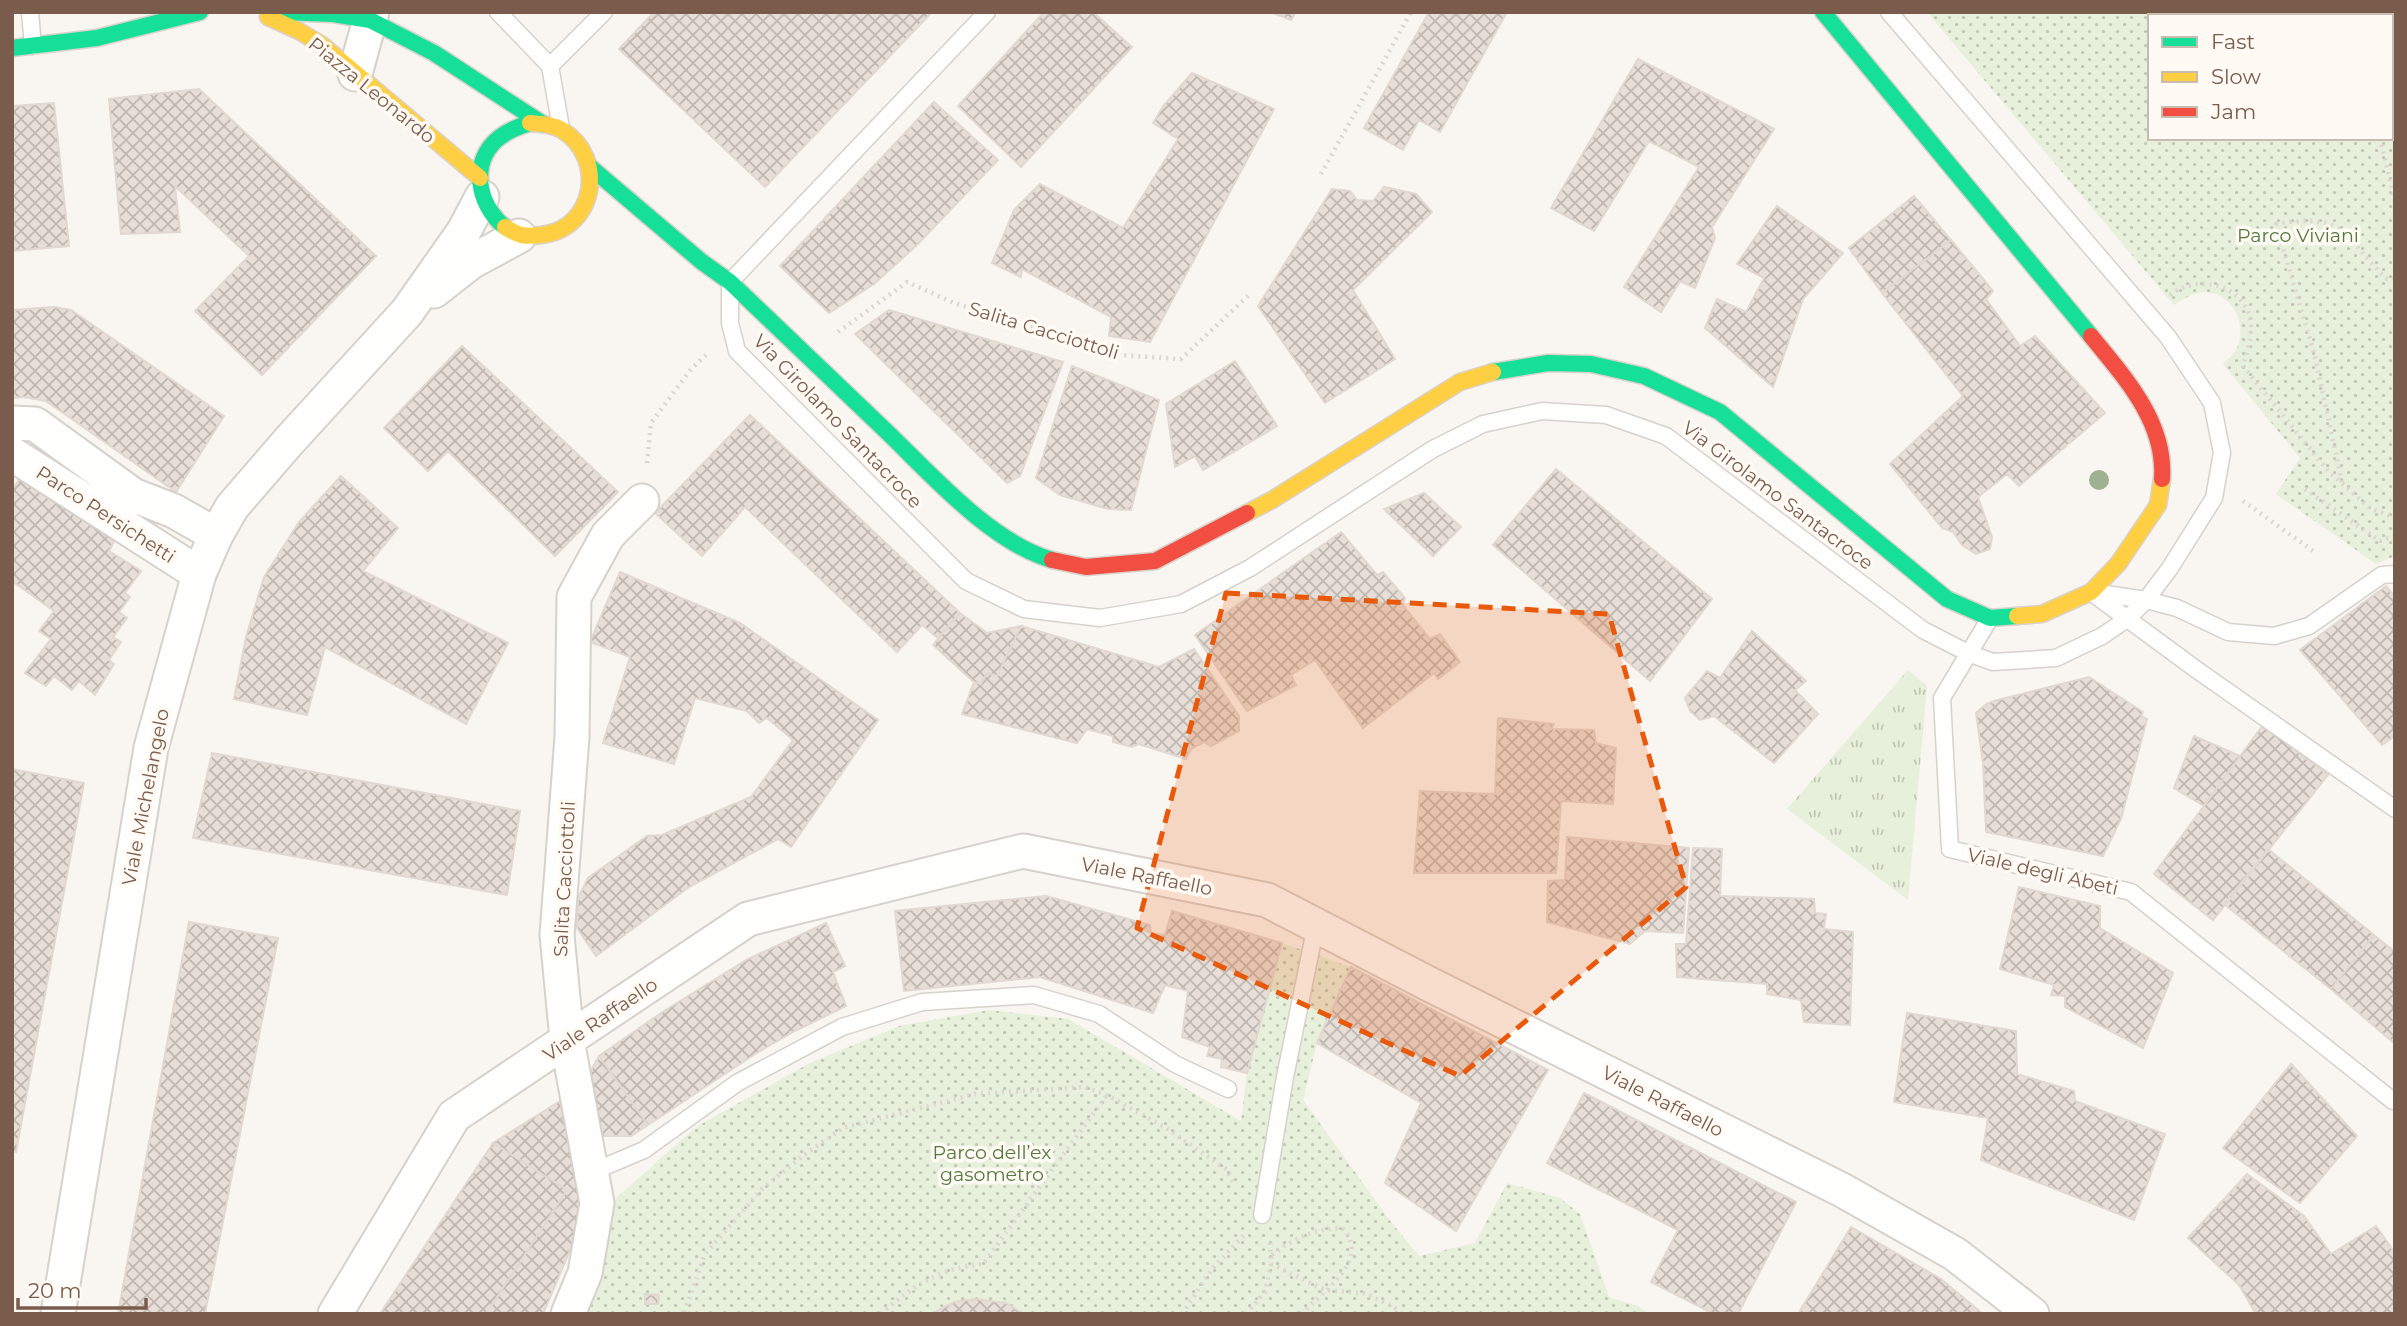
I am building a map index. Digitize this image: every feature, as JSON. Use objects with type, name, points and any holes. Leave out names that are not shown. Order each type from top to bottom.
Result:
[{"type":"street","points":[[12,48],[97,38],[200,12]]},
{"type":"street","name":"Piazza Leonardo","points":[[258,12],[322,45],[481,187],[491,214],[519,236]]},
{"type":"street","name":"Piazza Leonardo","points":[[282,12],[371,16],[434,53],[543,124]]},
{"type":"street","name":"Via Girolamo Santacroce","points":[[730,282],[989,527],[1020,548],[1049,559],[1086,567],[1155,561],[1272,500],[1460,383],[1499,370],[1548,363],[1591,364],[1644,376],[1720,412],[1947,599],[1990,618],[2042,614],[2091,592],[2118,564],[2158,505],[2164,476],[2158,435],[2148,412],[2104,351],[1823,12]]},
{"type":"street","points":[[355,74],[371,16]]},
{"type":"street","name":"Piazza Leonardo","points":[[407,312],[464,231],[481,187],[484,155],[496,140],[512,129],[530,123],[561,129],[576,141],[587,156],[589,166],[601,178],[730,282]]},
{"type":"street","points":[[407,312],[471,262],[519,236],[552,233],[570,224],[579,214],[591,191],[589,166]]},
{"type":"street","points":[[579,214],[600,212]]},
{"type":"street","name":"Piazza Leonardo","points":[[623,217],[702,262]]},
{"type":"street","name":"Viale Michelangelo","points":[[58,1314],[150,748],[199,574],[232,507],[407,312]]},
{"type":"street","name":"Parco Persichetti","points":[[12,423],[34,424],[133,495],[174,511],[216,535]]},
{"type":"street","name":"Parco Persichetti","points":[[12,454],[199,574]]},
{"type":"street","name":"Salita Cacciottoli","points":[[568,1314],[585,1273],[597,1203],[567,1041],[557,935],[572,737],[574,597],[608,535],[642,501]]},
{"type":"street","name":"Viale Raffaello","points":[[335,1314],[454,1116],[748,919],[1023,851],[1267,900],[1842,1190],[1955,1254],[2032,1314]]},
{"type":"lane","points":[[30,12],[33,46]]},
{"type":"lane","points":[[498,12],[550,66],[561,129]]},
{"type":"lane","points":[[550,66],[604,12]]},
{"type":"lane","points":[[730,282],[987,12]]},
{"type":"lane","name":"Via Girolamo Santacroce","points":[[730,282],[730,323],[737,351],[966,581],[1024,609],[1100,618],[1181,604],[1250,568],[1433,449],[1483,424],[1542,411],[1606,415],[1666,436],[1923,630],[1968,653],[1993,662],[2056,658],[2102,636],[2127,619],[2146,600],[2170,568],[2214,498],[2222,453],[2212,403],[2168,337],[1889,12]]},
{"type":"lane","points":[[2091,592],[2146,600],[2177,608],[2228,632],[2274,636],[2309,626],[2382,576],[2395,574]]},
{"type":"lane","points":[[2091,592],[2197,670],[2395,808]]},
{"type":"lane","name":"Viale degli Abeti","points":[[1990,618],[1942,698],[1950,849],[2131,892],[2393,1101]]},
{"type":"lane","points":[[1262,1215],[1285,1077],[1316,925]]},
{"type":"lane","points":[[592,1172],[644,1150],[737,1083],[842,1027],[922,1002],[1034,995],[1100,1014],[1175,1064],[1228,1089]]},
{"type":"path","points":[[1321,174],[1411,12]]},
{"type":"path","points":[[2380,140],[2395,201]]},
{"type":"path","points":[[2342,482],[2315,357],[2276,224],[2318,220],[2339,228],[2387,279],[2395,278]]},
{"type":"path","name":"Salita Cacciottoli","points":[[835,335],[907,282],[954,303],[1119,355],[1181,359],[1250,294]]},
{"type":"path","points":[[2148,313],[2174,292],[2199,283],[2223,286],[2243,302],[2251,319],[2251,338],[2243,366],[2329,472],[2370,508],[2395,518]]},
{"type":"path","points":[[651,423],[691,369],[708,353]]},
{"type":"path","points":[[2305,489],[2380,541],[2395,536]]},
{"type":"path","points":[[2239,498],[2316,553]]},
{"type":"path","points":[[684,1313],[705,1254],[762,1189],[843,1128],[975,1094],[1085,1087],[1107,1095],[1166,1128],[1226,1169],[1243,1198],[1262,1215],[1272,1246],[1271,1264],[1265,1292],[1246,1314]]},
{"type":"path","points":[[881,1314],[926,1279],[958,1266],[984,1264],[1107,1095]]},
{"type":"path","points":[[1182,1314],[1211,1270],[1262,1215]]},
{"type":"path","points":[[1271,1255],[1293,1239],[1322,1228],[1342,1228],[1349,1235],[1353,1248],[1347,1268],[1301,1314]]},
{"type":"path","points":[[1271,1264],[1325,1290],[1364,1293],[1394,1307],[1402,1314]]},
{"type":"path","points":[[674,1314],[697,1314]]},
{"type":"highlighted area","points":[[1226,593],[1609,614],[1686,887],[1460,1076],[1137,928]]},
{"type":"green space","name":"Parco Viviani","points":[[1927,12],[2192,12],[2193,14],[2148,14],[2148,140],[2393,140],[2393,14],[2255,14],[2395,12],[2395,556],[2376,564],[2276,494],[2300,458],[2223,364],[2236,350],[2240,339],[2239,320],[2235,311],[2223,297],[2204,292],[2174,305]]},
{"type":"green space","points":[[1908,670],[1927,686],[1908,900],[1787,809]]},
{"type":"green space","name":"Parco dell’ex gasometro","points":[[1282,943],[1351,967],[1317,1043],[1303,1100],[1391,1222],[1419,1256],[1475,1243],[1507,1183],[1560,1198],[1580,1214],[1609,1297],[1638,1306],[1650,1314],[582,1314],[615,1199],[696,1127],[810,1063],[899,1026],[989,1010],[1068,1019],[1241,1121],[1247,1073]]},
{"type":"building","points":[[654,12],[932,12],[765,187],[619,49]]},
{"type":"building","points":[[1044,12],[1093,12],[1132,47],[1021,167],[958,106]]},
{"type":"building","points":[[1270,12],[1296,12],[1291,20]]},
{"type":"building","points":[[1429,12],[1507,12],[1440,132],[1419,120],[1403,150],[1364,128]]},
{"type":"building","points":[[1638,59],[1774,129],[1712,227],[1715,238],[1695,288],[1680,281],[1661,312],[1624,287],[1699,167],[1649,141],[1594,231],[1551,208]]},
{"type":"building","points":[[1192,73],[1274,109],[1150,342],[1109,336],[1111,317],[1022,269],[1021,277],[992,263],[1014,210],[1040,184],[1123,228],[1178,139],[1153,123],[1164,105]]},
{"type":"building","points":[[199,89],[376,256],[262,375],[195,311],[249,256],[175,186],[180,232],[121,234],[109,99]]},
{"type":"building","points":[[934,102],[998,160],[916,246],[874,284],[829,313],[780,266]]},
{"type":"building","points":[[54,103],[69,246],[12,251],[12,106]]},
{"type":"building","points":[[1384,187],[1416,194],[1432,212],[1353,290],[1395,359],[1325,403],[1258,306],[1332,189],[1350,191],[1357,200],[1373,201]]},
{"type":"building","points":[[1914,196],[1951,240],[1882,293],[1849,248]]},
{"type":"building","points":[[1777,206],[1843,253],[1803,299],[1773,387],[1705,328],[1717,299],[1746,312],[1764,278],[1737,264]]},
{"type":"building","points":[[1951,240],[1993,291],[1986,299],[2020,346],[2035,336],[2105,413],[2019,486],[2007,474],[1978,497],[1992,537],[1990,549],[1976,554],[1962,545],[1953,532],[1942,528],[1890,464],[1963,396],[1882,293]]},
{"type":"building","points":[[54,307],[71,310],[224,416],[176,492],[46,401],[12,398],[12,310]]},
{"type":"building","points":[[889,310],[1063,362],[1020,476],[1007,483],[855,334]]},
{"type":"building","points":[[462,346],[618,492],[555,556],[448,451],[428,471],[384,428]]},
{"type":"building","points":[[1235,361],[1277,426],[1203,470],[1195,456],[1175,467],[1166,404]]},
{"type":"building","points":[[1072,366],[1159,400],[1131,510],[1108,509],[1060,495],[1036,478]]},
{"type":"building","points":[[750,415],[960,613],[938,638],[922,625],[897,652],[745,507],[702,556],[655,513]]},
{"type":"building","points":[[1556,469],[1712,599],[1650,681],[1493,545]]},
{"type":"building","points":[[24,473],[116,538],[109,551],[141,571],[125,593],[130,597],[119,612],[127,618],[113,637],[121,642],[109,660],[114,664],[95,695],[79,681],[72,690],[54,676],[46,686],[25,673],[51,639],[39,631],[54,611],[12,581],[12,490]]},
{"type":"building","points":[[341,476],[398,528],[363,571],[508,643],[466,724],[325,647],[307,715],[234,699],[246,637],[264,577],[299,522]]},
{"type":"building","points":[[1424,493],[1461,527],[1433,556],[1384,509]]},
{"type":"building","points":[[1341,532],[1377,575],[1383,572],[1405,598],[1403,605],[1430,639],[1440,634],[1460,662],[1438,679],[1434,673],[1363,728],[1315,660],[1291,675],[1296,685],[1247,711],[1195,635]]},
{"type":"building","points":[[620,572],[740,623],[878,720],[791,847],[778,839],[689,887],[596,956],[577,928],[578,898],[588,878],[647,836],[662,835],[751,797],[793,740],[767,718],[759,723],[747,711],[695,698],[674,764],[603,743],[630,657],[590,642]]},
{"type":"building","points":[[2386,586],[2395,597],[2395,736],[2382,745],[2300,650]]},
{"type":"building","points":[[960,613],[987,633],[1021,626],[997,676],[987,673],[981,684],[974,682],[933,645]]},
{"type":"building","points":[[1021,626],[1159,667],[1194,649],[1239,716],[1239,731],[1211,746],[1204,742],[1191,749],[1186,759],[1139,744],[1132,747],[1113,742],[1113,736],[1087,729],[1077,743],[962,714],[974,682],[981,684],[987,673],[997,676]]},
{"type":"building","points":[[1752,631],[1806,681],[1795,690],[1818,714],[1774,763],[1714,716],[1700,720],[1690,711],[1685,698],[1707,671],[1720,678]]},
{"type":"building","points":[[2089,677],[2143,712],[2141,716],[2147,719],[2121,819],[2103,856],[1986,832],[1983,763],[1976,713],[1994,701]]},
{"type":"building","points":[[1498,718],[1554,724],[1551,729],[1594,730],[1596,743],[1616,748],[1613,804],[1561,801],[1556,873],[1414,873],[1420,791],[1495,794]]},
{"type":"building","points":[[2263,725],[2328,775],[2213,920],[2154,874]]},
{"type":"building","points":[[2194,736],[2240,756],[2204,806],[2174,788]]},
{"type":"building","points":[[212,753],[520,811],[507,895],[193,838]]},
{"type":"building","points":[[12,769],[84,783],[16,1152],[12,1151]]},
{"type":"building","points":[[1567,837],[1689,848],[1683,933],[1645,931],[1630,944],[1547,922],[1548,881],[1565,880]]},
{"type":"building","points":[[1693,848],[1722,849],[1720,896],[1814,899],[1815,913],[1826,914],[1824,929],[1853,932],[1850,1025],[1804,1022],[1801,1000],[1767,994],[1767,984],[1677,977],[1676,944],[1686,944]]},
{"type":"building","points":[[2268,849],[2374,935],[2331,989],[2224,904]]},
{"type":"building","points":[[2019,887],[2100,906],[2100,928],[2173,973],[2143,1048],[2065,1007],[2065,996],[2051,995],[2054,985],[2000,969]]},
{"type":"building","points":[[1046,896],[1150,925],[1151,934],[1165,935],[1172,911],[1282,943],[1247,1073],[1221,1067],[1222,1059],[1207,1056],[1210,1047],[1182,1037],[1188,991],[1165,985],[1153,1013],[1040,977],[904,991],[895,911]]},
{"type":"building","points":[[189,922],[278,938],[205,1314],[118,1314]]},
{"type":"building","points":[[826,923],[845,966],[833,972],[846,1006],[755,1054],[648,1125],[599,1056],[664,1011],[748,959]]},
{"type":"building","points":[[2374,935],[2395,952],[2395,1044],[2331,989]]},
{"type":"building","points":[[1351,967],[1548,1070],[1456,1231],[1385,1183],[1421,1103],[1317,1043]]},
{"type":"building","points":[[1907,1013],[2016,1031],[2017,1074],[2074,1091],[2075,1101],[2165,1134],[2134,1220],[1981,1160],[1988,1118],[1894,1102]]},
{"type":"building","points":[[599,1056],[648,1125],[631,1136],[597,1136],[589,1074]]},
{"type":"building","points":[[2291,1064],[2357,1136],[2300,1203],[2223,1148]]},
{"type":"building","points":[[1584,1093],[1796,1202],[1738,1314],[1714,1314],[1651,1282],[1678,1230],[1547,1163]]},
{"type":"building","points":[[560,1101],[582,1222],[543,1314],[486,1314],[567,1190],[493,1143]]},
{"type":"building","points":[[493,1143],[567,1190],[486,1314],[380,1314]]},
{"type":"building","points":[[2247,1174],[2304,1216],[2331,1254],[2376,1226],[2395,1253],[2395,1314],[2256,1314],[2239,1285],[2188,1238]]},
{"type":"building","points":[[1851,1227],[1941,1279],[1983,1314],[1798,1314]]},
{"type":"building","points":[[645,1294],[659,1295],[658,1304],[645,1304]]},
{"type":"building","points":[[975,1299],[1006,1303],[1024,1314],[931,1314],[954,1302]]},
{"type":"traffic: fast","points":[[12,48],[97,38],[200,12]]},
{"type":"traffic: fast","points":[[282,12],[333,14],[370,20],[434,53],[543,124]]},
{"type":"traffic: fast","points":[[1823,12],[2091,336]]},
{"type":"traffic: fast","points":[[505,227],[488,207],[480,183],[481,170],[490,147],[500,137],[530,123]]},
{"type":"traffic: fast","points":[[589,166],[702,262],[730,282],[962,505],[1006,538],[1052,560]]},
{"type":"traffic: fast","points":[[1493,372],[1548,363],[1591,364],[1644,376],[1720,412],[1947,599],[1990,618],[2017,616]]},
{"type":"traffic: slow","points":[[268,17],[322,45],[480,178]]},
{"type":"traffic: slow","points":[[505,227],[526,236],[560,230],[574,220],[584,207],[589,191],[590,174],[585,157],[576,142],[558,128],[530,123]]},
{"type":"traffic: slow","points":[[1247,513],[1460,382],[1493,372]]},
{"type":"traffic: slow","points":[[2017,616],[2042,614],[2091,592],[2118,564],[2158,505],[2162,479]]},
{"type":"traffic: jam","points":[[2091,336],[2141,402],[2150,420],[2161,458],[2162,479]]},
{"type":"traffic: jam","points":[[1052,560],[1086,567],[1155,561],[1247,513]]}]
